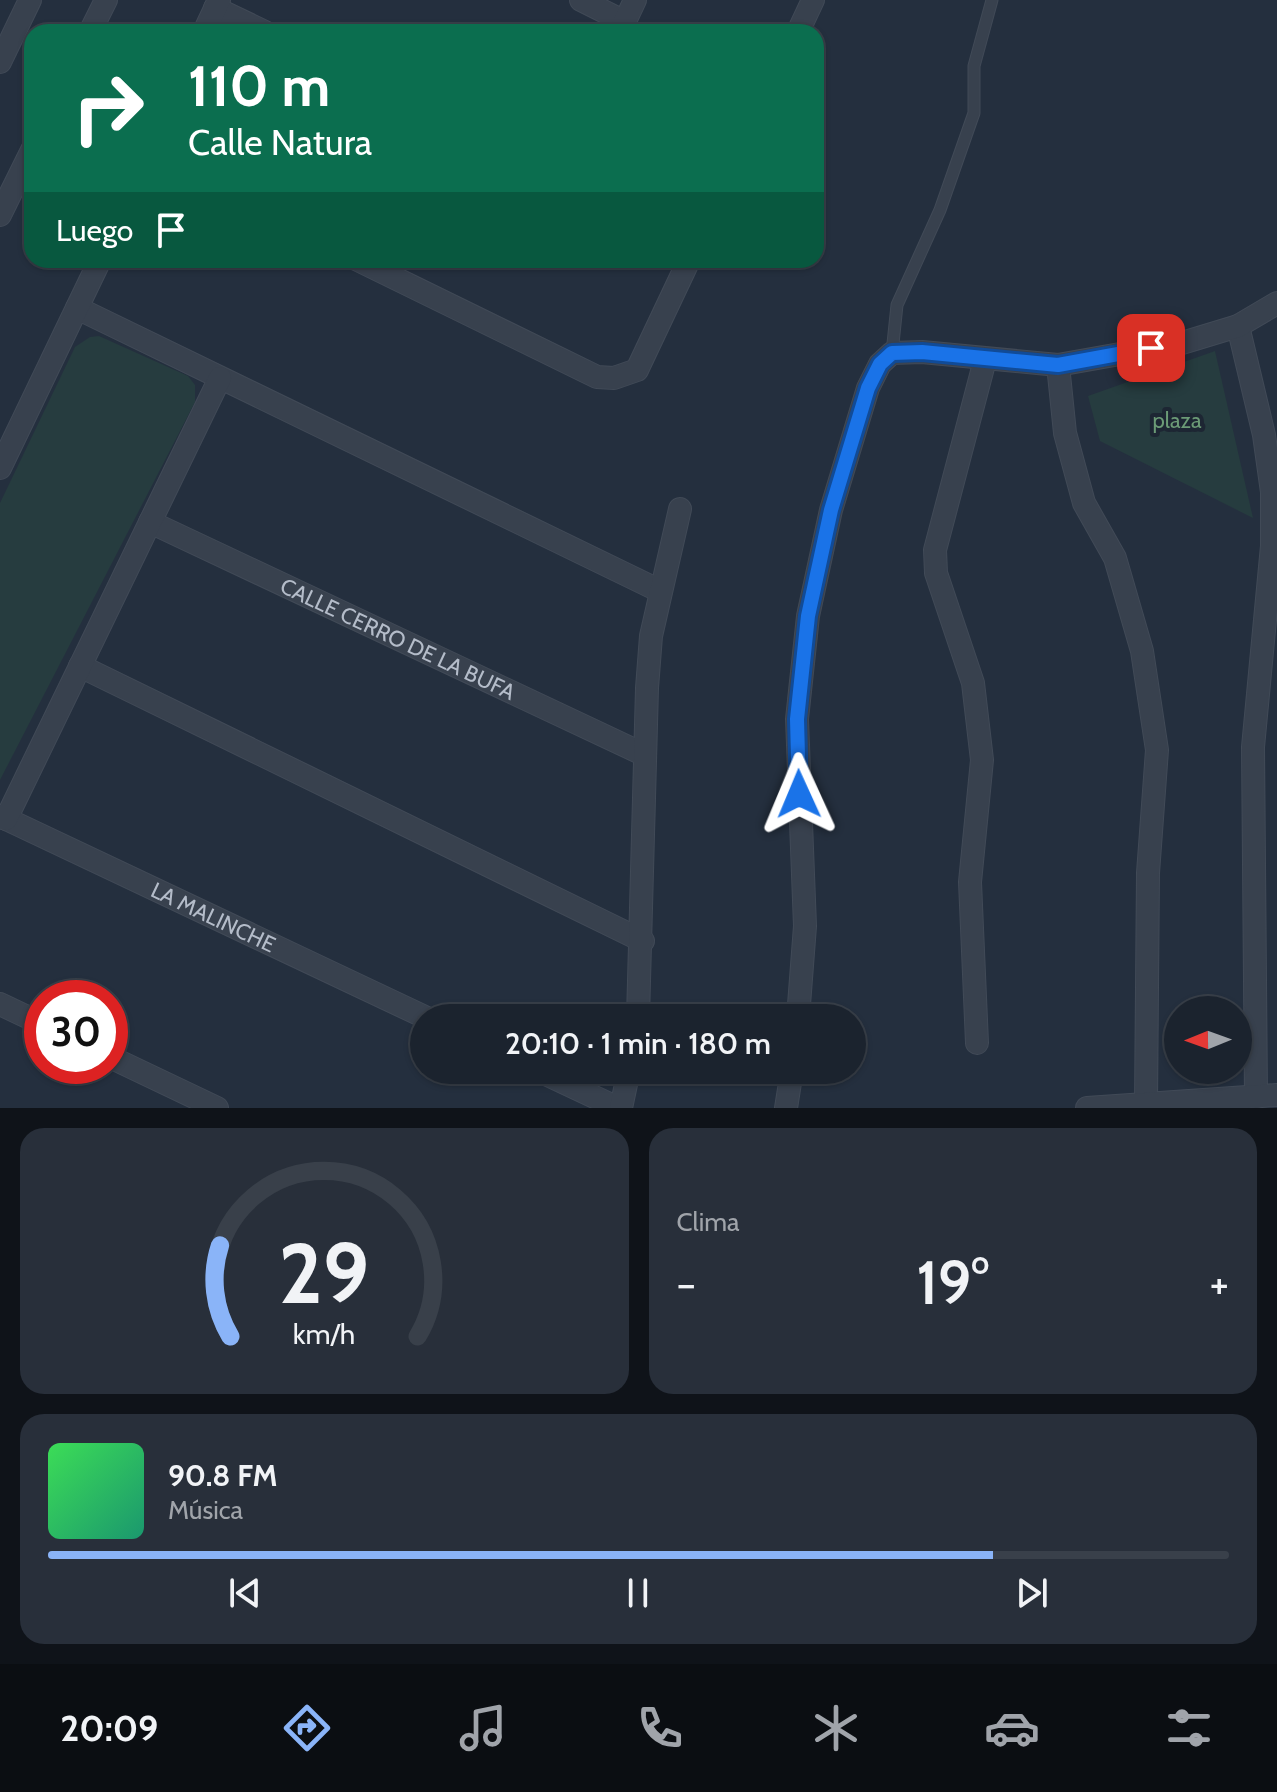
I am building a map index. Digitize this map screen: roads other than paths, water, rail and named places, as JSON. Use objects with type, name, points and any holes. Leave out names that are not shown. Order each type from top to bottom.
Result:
[{"type":"street","points":[[0,62],[30,0]]},
{"type":"street","points":[[94,24],[106,0]]},
{"type":"street","points":[[581,0],[618,24]]},
{"type":"street","points":[[624,24],[635,0]]},
{"type":"street","points":[[802,24],[813,0]]},
{"type":"street","points":[[208,24],[217,4],[251,24]]},
{"type":"street","points":[[0,215],[24,166]]},
{"type":"street","points":[[0,468],[96,268]]},
{"type":"street","points":[[374,268],[597,377],[614,378],[637,370],[685,268]]},
{"type":"street","points":[[799,1004],[805,926],[797,719],[808,616],[831,510],[868,388],[880,364],[892,353],[922,352],[1058,365],[1182,343],[1238,326],[1277,303]]},
{"type":"street","points":[[77,308],[660,591]]},
{"type":"street","points":[[1087,1108],[1269,1099],[1253,747],[1272,546],[1272,492],[1264,435],[1238,326]]},
{"type":"street","points":[[977,1043],[970,882],[982,760],[973,683],[936,573],[935,550],[985,360]]},
{"type":"street","points":[[1058,365],[1065,433],[1084,503],[1115,558],[1138,638],[1157,750],[1148,873],[1146,1104]]},
{"type":"street","points":[[3,818],[220,378]]},
{"type":"street","points":[[639,1004],[651,636],[680,509]]},
{"type":"street","name":"CALLE CERRO DE LA BUFA","points":[[150,522],[645,755]]},
{"type":"street","points":[[80,666],[643,941]]},
{"type":"street","name":"LA MALINCHE","points":[[3,818],[410,1010]]},
{"type":"street","points":[[0,1004],[24,1015]]},
{"type":"street","points":[[128,1066],[217,1108]]},
{"type":"street","points":[[567,1084],[619,1108],[625,1084]]},
{"type":"street","points":[[786,1108],[790,1084]]},
{"type":"lane","points":[[892,353],[897,305],[940,210],[974,113],[974,66],[992,0]]},
{"type":"park label","name":"plaza","points":[[1177,420]]}]
